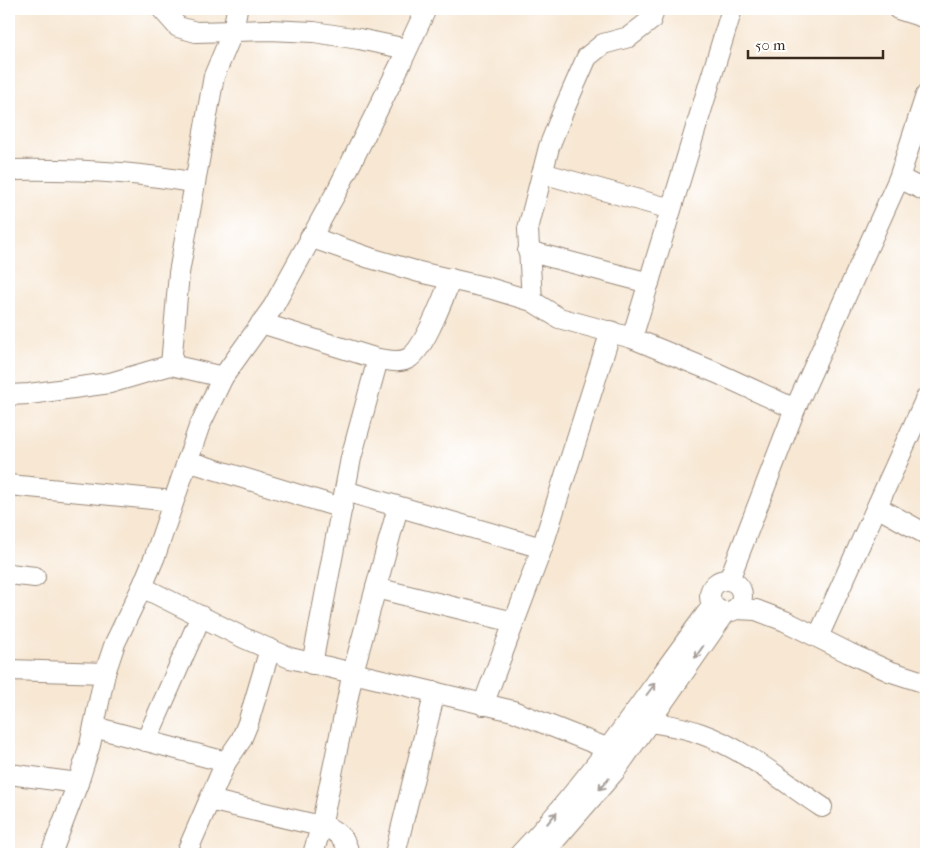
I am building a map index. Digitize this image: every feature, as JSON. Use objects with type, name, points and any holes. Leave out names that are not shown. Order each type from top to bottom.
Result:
[{"type":"street","points":[[162,9],[178,27],[196,32],[314,32],[359,38],[407,49]]},
{"type":"street","points":[[171,365],[179,273],[194,183],[214,76],[233,31],[237,9]]},
{"type":"street","points":[[51,854],[78,783],[94,727],[105,672],[115,643],[142,587],[199,426],[223,376],[273,307],[338,189],[426,9]]},
{"type":"street","points":[[532,301],[528,230],[549,146],[587,57],[603,44],[629,37],[651,20],[654,9]]},
{"type":"street","points":[[632,338],[732,9]]},
{"type":"street","points":[[898,9],[926,18]]},
{"type":"street","points":[[729,580],[795,409],[899,178],[926,95]]},
{"type":"street","points":[[9,170],[38,169],[140,174],[194,183]]},
{"type":"street","points":[[542,173],[671,209]]},
{"type":"street","points":[[899,178],[926,191]]},
{"type":"street","points":[[310,237],[370,258],[489,288],[532,301],[559,318],[632,338],[717,373],[795,409]]},
{"type":"street","points":[[528,251],[648,283]]},
{"type":"street","points":[[261,323],[378,359],[398,362],[409,358],[421,346],[451,279]]},
{"type":"street","points":[[483,705],[542,548],[611,331]]},
{"type":"street","points":[[312,664],[351,458],[378,359]]},
{"type":"street","points":[[9,395],[110,383],[171,365],[223,376]]},
{"type":"street","points":[[818,637],[926,398]]},
{"type":"street","points":[[187,461],[343,500],[398,506],[542,548]]},
{"type":"street","points":[[9,485],[174,501]]},
{"type":"street","points":[[314,854],[353,672],[398,506]]},
{"type":"street","points":[[877,507],[926,534]]},
{"type":"street","points":[[9,574],[35,577]]},
{"type":"street","points":[[520,854],[609,749],[629,719],[725,609],[742,600],[741,590],[734,582],[724,580],[714,585],[710,595],[725,609],[756,610],[767,614],[881,667],[926,684]]},
{"type":"street","points":[[142,587],[290,658],[513,711],[609,749]]},
{"type":"street","points":[[376,588],[514,622]]},
{"type":"street","points":[[546,854],[615,771],[725,609]]},
{"type":"street","points":[[146,741],[200,616]]},
{"type":"street","points":[[186,854],[226,762],[241,740],[248,724],[270,649]]},
{"type":"street","points":[[9,670],[105,672]]},
{"type":"street","points":[[395,854],[435,692]]},
{"type":"street","points":[[650,722],[676,726],[700,733],[720,742],[822,808]]},
{"type":"street","points":[[94,727],[226,762]]},
{"type":"street","points":[[9,774],[78,783]]},
{"type":"street","points":[[209,800],[321,827],[338,833],[346,842],[349,854]]}]
